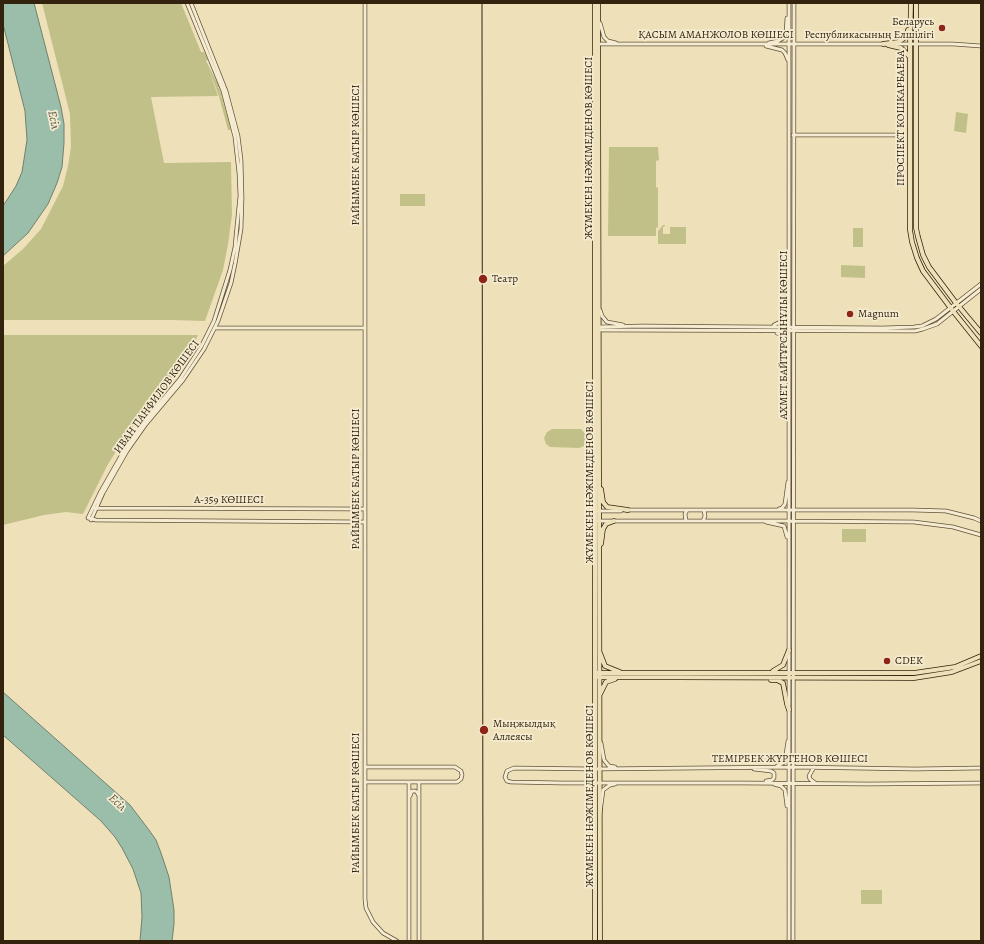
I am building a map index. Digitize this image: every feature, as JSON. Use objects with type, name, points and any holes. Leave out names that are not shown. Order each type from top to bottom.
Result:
[{"type":"main road","name":"ЖҰМЕКЕН НӘЖІМЕДЕНОВ КӨШЕСІ","points":[[595,3],[597,44],[597,329],[599,481],[597,511]]},
{"type":"main road","name":"ЖҰМЕКЕН НӘЖІМЕДЕНОВ КӨШЕСІ","points":[[595,941],[597,783],[598,3]]},
{"type":"main road","points":[[916,3],[916,228],[923,255],[929,267],[957,305],[981,333]]},
{"type":"main road","name":"ПРОСПЕКТ КОШКАРБАЕВА","points":[[911,4],[910,230],[914,251],[924,271],[981,346]]},
{"type":"main road","points":[[883,44],[898,42],[906,37],[910,16]]},
{"type":"main road","points":[[883,44],[901,48],[910,58]]},
{"type":"main road","points":[[599,481],[605,505],[607,507],[628,510]]},
{"type":"main road","name":"ЖҰМЕКЕН НӘЖІМЕДЕНОВ КӨШЕСІ","points":[[597,521],[599,554],[599,650],[597,675],[599,697],[599,736],[597,769]]},
{"type":"main road","points":[[599,554],[603,529],[606,524],[614,521]]},
{"type":"main road","points":[[599,650],[605,666],[622,673]]},
{"type":"main road","points":[[771,673],[783,665],[788,650]]},
{"type":"main road","points":[[597,675],[618,677],[759,677],[914,673],[955,667],[981,656]]},
{"type":"main road","points":[[597,675],[622,673],[771,673],[790,675],[914,678],[952,672],[981,661]]},
{"type":"main road","points":[[599,697],[606,682],[618,677]]},
{"type":"main road","points":[[759,677],[766,680],[777,680],[783,683],[786,704],[789,710]]},
{"type":"main road","name":"ЖҰМЕКЕН НӘЖІМЕДЕНОВ КӨШЕСІ","points":[[597,783],[599,815],[600,941]]},
{"type":"street","name":"ИВАН ПАНФИЛОВ КӨШЕСІ","points":[[187,3],[223,91],[235,137],[239,173],[239,211],[235,247],[230,270],[213,328]]},
{"type":"street","name":"ИВАН ПАНФИЛОВ КӨШЕСІ","points":[[190,3],[226,91],[234,119],[241,160],[242,198],[238,247],[231,283],[213,328],[192,367],[146,424],[127,451],[90,519],[365,522]]},
{"type":"street","name":"РАЙЫМБЕК БАТЫР КӨШЕСІ","points":[[365,3],[365,899],[366,908],[372,922],[390,938],[397,941]]},
{"type":"street","name":"АХМЕТ БАЙТҰРСЫНҰЛЫ КӨШЕСІ","points":[[790,667],[791,521],[789,510],[789,364],[792,327],[794,3]]},
{"type":"street","points":[[759,44],[778,41],[783,38],[786,33],[789,5]]},
{"type":"street","name":"АХМЕТ БАЙТҰРСЫНҰЛЫ КӨШЕСІ","points":[[789,5],[789,288],[792,327]]},
{"type":"street","points":[[598,17],[604,37],[608,41],[624,44]]},
{"type":"street","name":"ҚАСЫМ АМАНЖОЛОВ КӨШЕСІ","points":[[597,44],[953,44],[981,46]]},
{"type":"street","points":[[759,44],[779,48],[785,53],[788,59],[789,80]]},
{"type":"street","points":[[789,135],[903,135]]},
{"type":"street","points":[[597,329],[915,331],[937,324],[981,284]]},
{"type":"street","points":[[765,327],[776,325],[784,320],[789,288]]},
{"type":"street","points":[[957,305],[981,289]]},
{"type":"street","points":[[598,292],[600,312],[607,322],[636,326]]},
{"type":"street","points":[[597,329],[636,326],[883,328],[922,326],[952,309]]},
{"type":"street","points":[[213,328],[365,328]]},
{"type":"street","points":[[758,331],[763,333],[780,333],[784,336],[787,341],[786,354],[789,364]]},
{"type":"street","name":"АХМЕТ БАЙТҰРСЫНҰЛЫ КӨШЕСІ","points":[[790,667],[788,650],[789,545],[793,510],[791,331]]},
{"type":"street","points":[[776,510],[782,508],[785,504],[789,479]]},
{"type":"street","name":"А-359 КӨШЕСІ","points":[[95,508],[365,509]]},
{"type":"street","points":[[686,521],[685,514],[687,510]]},
{"type":"street","points":[[703,521],[705,516],[704,510]]},
{"type":"street","points":[[597,511],[913,510],[946,512],[981,521]]},
{"type":"street","points":[[597,521],[914,522],[953,527],[981,535]]},
{"type":"street","points":[[764,521],[784,526],[789,545]]},
{"type":"street","points":[[789,941],[791,879],[791,783],[789,767],[790,667]]},
{"type":"street","points":[[790,675],[793,767],[789,815],[793,941]]},
{"type":"street","points":[[775,767],[785,761],[789,735]]},
{"type":"street","points":[[599,736],[604,760],[609,766],[620,769]]},
{"type":"street","points":[[365,782],[457,782],[462,775],[461,772],[455,767],[366,767]]},
{"type":"street","points":[[745,783],[748,781],[770,781],[774,778],[774,773],[772,771],[746,767]]},
{"type":"street","name":"ТЕМІРБЕК ЖҮРГЕНОВ КӨШЕСІ","points":[[597,783],[511,782],[507,781],[506,774],[507,771],[514,768],[981,768]]},
{"type":"street","points":[[814,768],[809,776],[815,783]]},
{"type":"street","points":[[409,783],[409,941]]},
{"type":"street","points":[[419,783],[419,941]]},
{"type":"street","points":[[597,783],[981,783]]},
{"type":"street","points":[[599,815],[602,810],[603,790],[610,785],[622,783]]},
{"type":"street","points":[[771,783],[781,786],[785,790],[789,815]]},
{"type":"street","points":[[409,800],[412,791],[417,792],[419,798]]},
{"type":"shaded area","points":[[42,3],[181,3],[201,52],[204,52],[208,60],[206,61],[219,86],[217,88],[219,88],[222,96],[220,96],[222,97],[231,130],[228,130],[219,96],[208,67],[218,96],[151,97],[164,163],[231,162],[232,215],[228,244],[223,270],[205,321],[3,320],[3,266],[23,249],[41,229],[63,186],[71,147],[70,114]]},
{"type":"shaded area","points":[[956,112],[968,114],[966,133],[954,131]]},
{"type":"shaded area","points":[[609,147],[658,147],[659,160],[656,161],[656,187],[658,188],[658,227],[656,228],[656,236],[608,236]]},
{"type":"shaded area","points":[[400,194],[425,194],[425,206],[400,206]]},
{"type":"shaded area","points":[[663,225],[665,226],[663,227],[663,234],[670,234],[670,227],[686,227],[686,244],[658,244],[658,231]]},
{"type":"shaded area","points":[[853,228],[863,228],[863,247],[853,247]]},
{"type":"shaded area","points":[[841,265],[865,266],[865,278],[841,277]]},
{"type":"shaded area","points":[[3,335],[198,335],[190,352],[174,376],[146,409],[123,440],[107,466],[83,514],[66,512],[44,515],[3,525]]},
{"type":"shaded area","points":[[552,429],[581,429],[586,435],[586,443],[584,446],[579,448],[550,447],[546,444],[544,438],[547,432]]},
{"type":"shaded area","points":[[842,529],[866,529],[866,542],[842,542]]},
{"type":"shaded area","points":[[861,890],[882,890],[882,904],[861,904]]},
{"type":"water","name":"Есіл","points":[[3,3],[34,3],[61,107],[64,124],[64,143],[62,167],[48,204],[28,233],[3,256],[3,206],[16,186],[22,172],[27,140],[25,111],[3,24]]},
{"type":"water","name":"Есіл","points":[[3,692],[130,805],[156,840],[169,877],[174,910],[172,941],[140,941],[142,917],[141,893],[133,869],[122,848],[115,837],[101,821],[3,735]]},
{"type":"tram line","points":[[482,3],[483,941]]},
{"type":"place","name":"Беларусь Республикасының Елшілігі","points":[[942,28]]},
{"type":"place","name":"Театр","points":[[483,279]]},
{"type":"place","name":"Magnum","points":[[850,314]]},
{"type":"place","name":"CDEK","points":[[887,661]]},
{"type":"place","name":"Мыңжылдық Аллеясы","points":[[484,730]]}]
